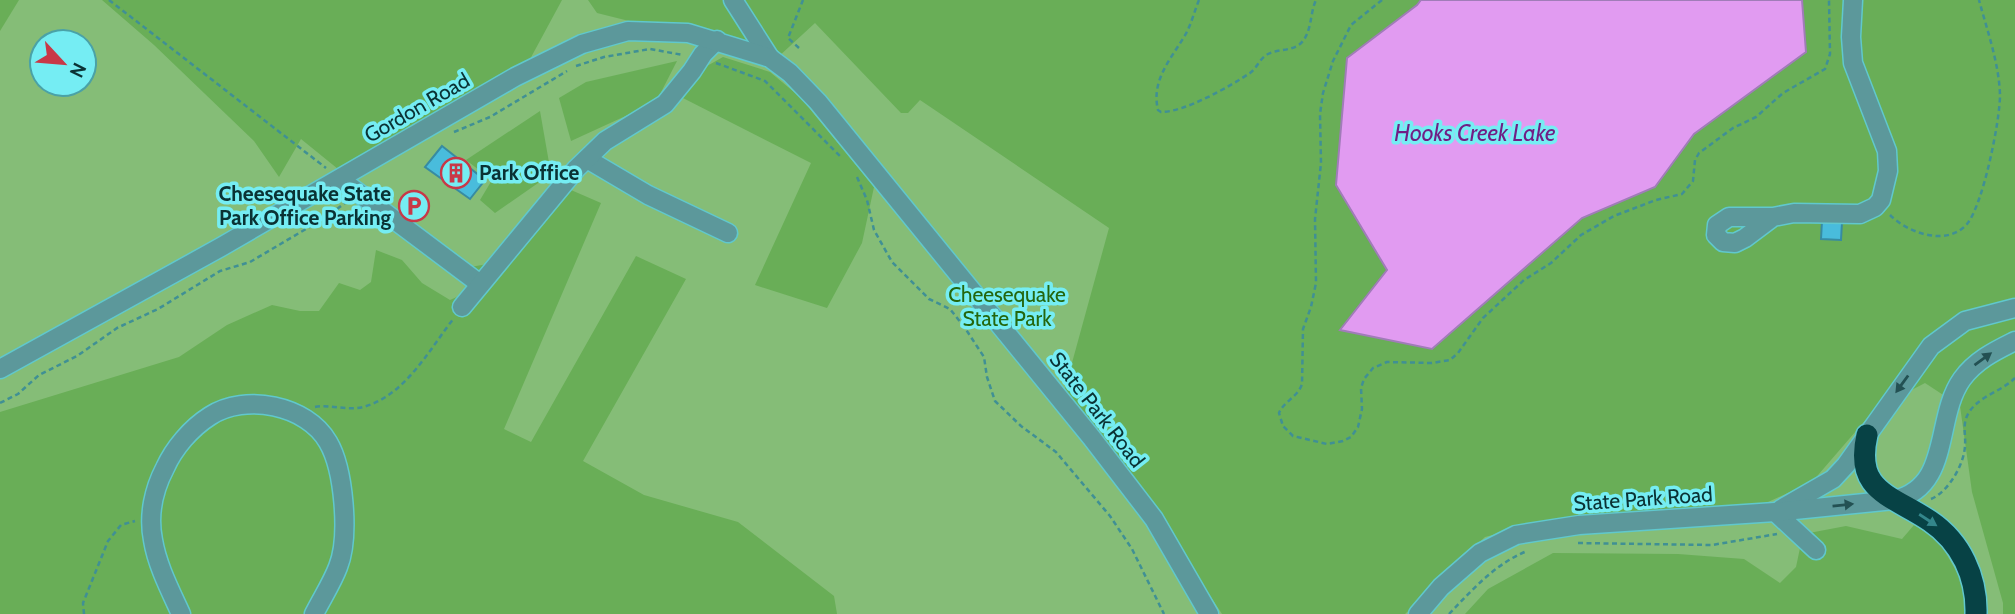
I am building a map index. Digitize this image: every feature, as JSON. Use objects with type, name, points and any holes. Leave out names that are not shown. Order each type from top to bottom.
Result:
[{"type":"highway","points":[[1867,435],[1864,467],[1878,488],[1931,521],[1956,546],[1972,578],[1976,614]]},
{"type":"street","points":[[733,0],[770,58]]},
{"type":"street","points":[[1773,217],[1794,213],[1860,214],[1875,207],[1881,200],[1888,171],[1887,151],[1853,63],[1850,37],[1853,0]]},
{"type":"street","name":"Gordon Road","points":[[0,369],[340,179],[515,77],[582,44],[628,31],[688,33],[770,58],[790,73],[818,102],[850,154]]},
{"type":"street","points":[[461,307],[587,159],[605,141],[666,104],[717,40]]},
{"type":"street","name":"State Park Road","points":[[850,154],[1107,457],[1154,519],[1209,614]]},
{"type":"street","points":[[587,159],[648,195],[728,233]]},
{"type":"street","points":[[340,179],[480,284]]},
{"type":"street","name":"State Park Road","points":[[1775,512],[1833,479],[1931,346],[1965,321],[2015,307]]},
{"type":"street","name":"State Park Road","points":[[1419,614],[1441,587],[1480,553],[1516,535],[1579,525],[1775,512],[1894,500],[1909,495],[1922,485],[1934,469],[1947,412],[1962,380],[1987,355],[2015,341]]},
{"type":"street","points":[[181,614],[165,580],[152,540],[157,485],[171,455],[193,430],[212,415],[236,407],[257,405],[283,408],[299,414],[328,441],[337,467],[345,535],[339,565],[314,614]]},
{"type":"street","points":[[1775,512],[1816,550]]},
{"type":"path","points":[[109,0],[340,179]]},
{"type":"path","points":[[799,48],[788,38],[803,0]]},
{"type":"path","points":[[1199,0],[1185,36],[1171,54],[1162,73],[1156,100],[1161,112],[1178,109],[1200,100],[1249,74],[1269,54],[1301,44],[1308,30],[1316,0]]},
{"type":"path","points":[[1382,0],[1351,25],[1327,76],[1320,114],[1321,163],[1315,219],[1316,283],[1303,329],[1302,384],[1279,413],[1283,426],[1293,436],[1327,444],[1351,437],[1358,428],[1362,409],[1361,388],[1373,368],[1387,362],[1432,363],[1450,360],[1483,318],[1524,280],[1551,263],[1581,235],[1603,221],[1625,212],[1656,200],[1682,194],[1693,181],[1695,160],[1699,153],[1733,128],[1756,117],[1783,93],[1821,72],[1830,54],[1829,0]]},
{"type":"path","points":[[1881,200],[1899,223],[1930,235],[1955,233],[1968,223],[1974,214],[1994,139],[2000,95],[1979,0]]},
{"type":"path","points":[[448,134],[471,127],[490,117],[573,67],[604,57],[650,49],[700,58],[765,81],[850,154]]},
{"type":"path","points":[[854,170],[867,200],[874,230],[892,262],[929,299],[950,309],[965,328],[984,357],[995,401],[1021,426],[1056,452],[1110,516],[1132,549],[1164,614]]},
{"type":"path","points":[[0,403],[18,394],[39,374],[77,356],[117,328],[175,300],[220,271],[250,262],[328,216],[358,192]]},
{"type":"path","points":[[299,414],[317,406],[361,408],[382,400],[413,372],[461,307]]},
{"type":"path","points":[[1930,499],[1939,496],[1961,461],[1965,449],[1964,432],[1968,413],[2015,377]]},
{"type":"path","points":[[84,614],[83,603],[108,541],[121,525],[152,520]]},
{"type":"path","points":[[1575,543],[1597,541],[1638,545],[1712,545],[1779,534]]},
{"type":"path","points":[[1449,614],[1481,581],[1510,558],[1532,549]]},
{"type":"green space","name":"Cheesequake State Park","points":[[0,0],[2015,0],[2015,614],[0,614]]},
{"type":"green space","points":[[0,0],[19,0],[0,31]]},
{"type":"green space","points":[[102,0],[562,0],[522,74],[427,127],[338,169],[301,139],[279,177],[254,141],[154,45]]},
{"type":"green space","points":[[588,0],[1421,0],[1336,185],[1387,270],[1340,330],[1431,349],[1582,218],[1655,187],[1694,134],[1806,52],[1802,0],[2015,0],[2015,614],[2003,614],[2003,603],[1972,492],[1960,406],[1925,383],[1875,409],[1812,482],[1755,508],[1542,522],[1485,537],[1405,614],[1222,614],[1176,543],[1064,392],[1109,228],[920,100],[908,113],[901,113],[815,23],[777,58],[597,13]]},
{"type":"green space","points":[[723,57],[770,72],[800,97],[874,187],[862,243],[827,308],[755,285],[811,163],[679,96],[698,71]]},
{"type":"green space","points":[[677,61],[656,102],[571,141],[559,98],[586,82]]},
{"type":"green space","points":[[540,111],[551,174],[495,213],[480,200],[492,180],[466,160]]},
{"type":"green space","points":[[571,190],[601,203],[504,429],[531,442],[636,256],[686,279],[583,461],[644,495],[738,522],[834,596],[837,614],[0,614],[0,412],[179,357],[227,325],[272,305],[300,311],[319,311],[339,283],[360,290],[371,282],[376,250],[402,260],[422,283],[450,300],[468,292],[470,267],[488,264],[506,244]]},
{"type":"green space","points":[[1914,525],[1939,541],[1963,583],[1965,614],[1465,614],[1488,589],[1553,553],[1678,554],[1744,559],[1780,583],[1796,567],[1800,548],[1809,533],[1846,526],[1902,539]]},
{"type":"water","name":"Hooks Creek Lake","points":[[1421,0],[1802,0],[1806,52],[1694,134],[1655,187],[1582,218],[1432,349],[1340,330],[1387,270],[1336,185],[1347,58]]},
{"type":"building","name":"Park Office","points":[[442,146],[485,180],[470,199],[425,167]]},
{"type":"building","points":[[1822,220],[1842,222],[1841,240],[1821,239]]},
{"type":"place","name":"Park Office","points":[[456,173]]},
{"type":"place","name":"Cheesequake State Park Office Parking","points":[[414,206]]}]
